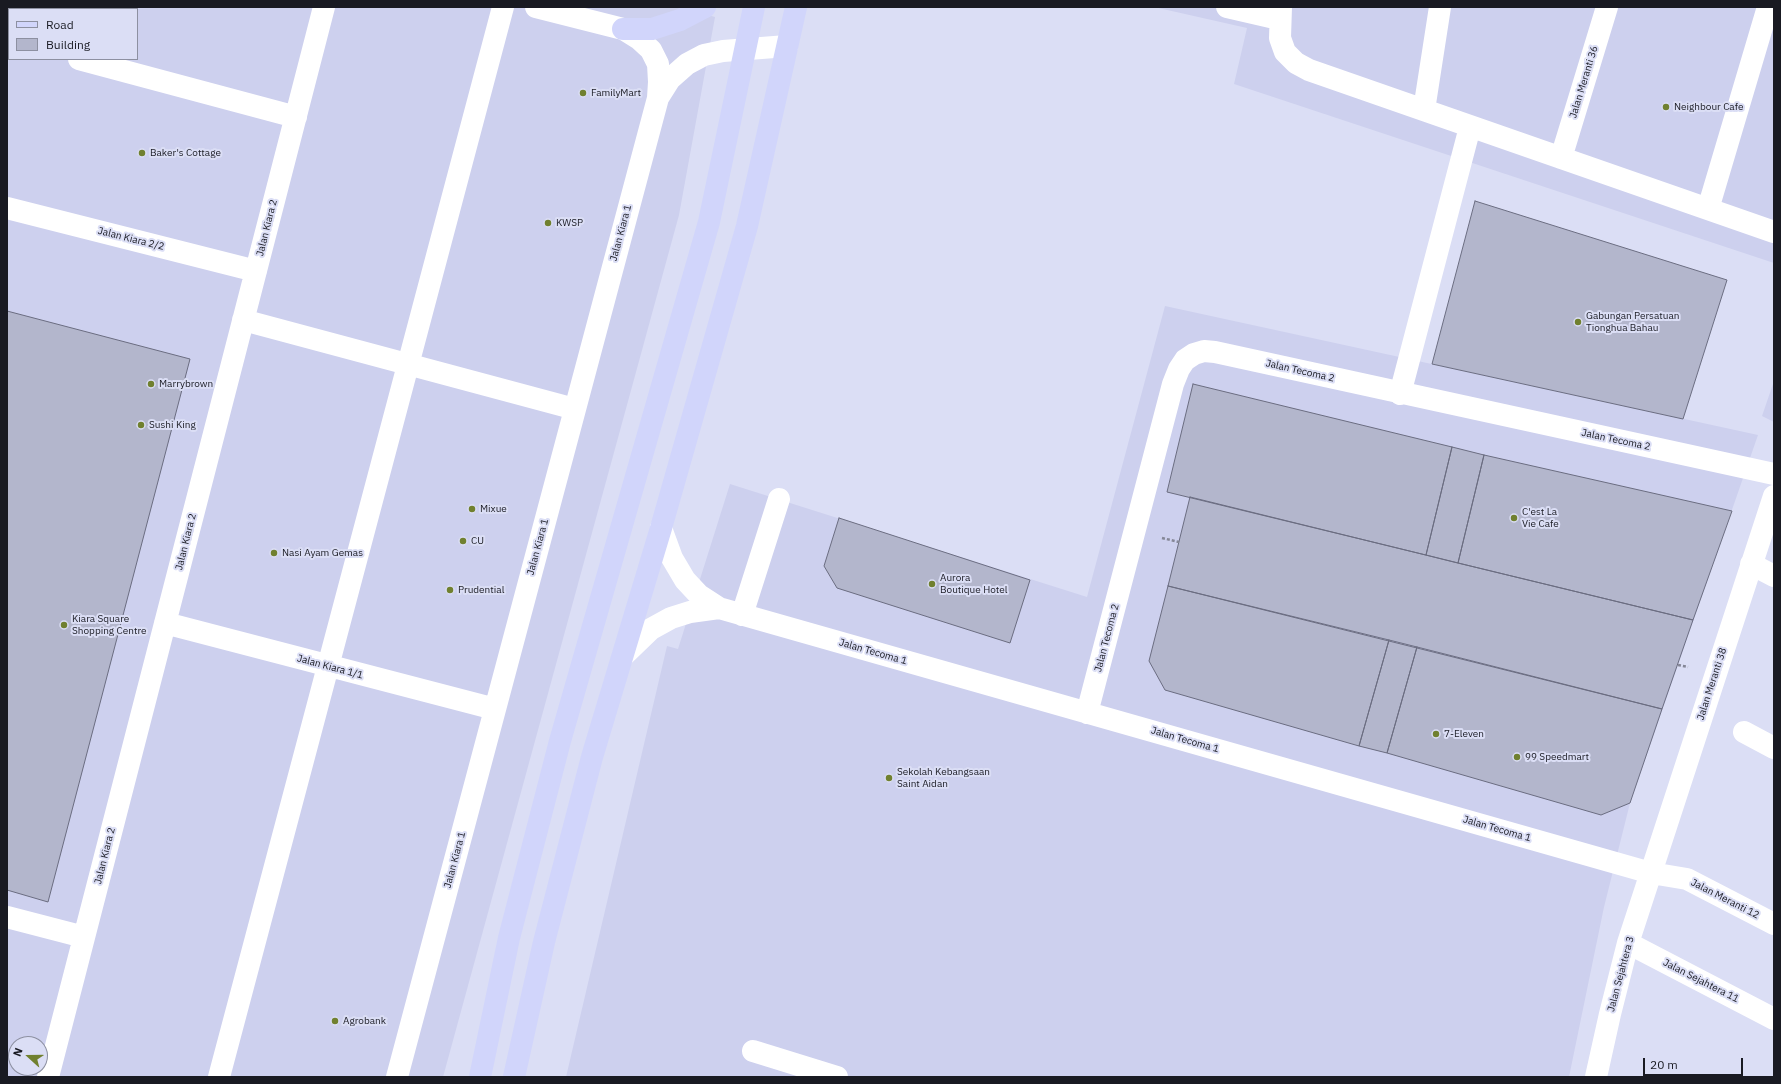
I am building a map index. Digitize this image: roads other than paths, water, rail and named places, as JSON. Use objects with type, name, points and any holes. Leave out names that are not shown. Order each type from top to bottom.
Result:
[{"type":"main road","points":[[623,29],[652,29],[680,20],[704,7]]},
{"type":"main road","points":[[480,1077],[509,938],[560,742],[709,222],[754,7]]},
{"type":"main road","points":[[514,1077],[544,942],[592,757],[662,528],[747,226],[796,7]]},
{"type":"street","name":"Jalan Kiara 2","points":[[48,1077],[324,7]]},
{"type":"street","points":[[219,1077],[503,7]]},
{"type":"street","name":"Jalan Kiara 1","points":[[397,1077],[658,98],[658,64],[651,50],[640,39],[623,29],[536,7]]},
{"type":"street","points":[[1227,7],[1280,13],[1280,38],[1285,52],[1296,63],[1309,70],[1774,232]]},
{"type":"street","points":[[1424,110],[1440,7]]},
{"type":"street","name":"Jalan Meranti 36","points":[[1561,158],[1607,7]]},
{"type":"street","points":[[1708,209],[1768,7]]},
{"type":"street","points":[[658,98],[670,79],[686,64],[704,55],[723,51],[787,46]]},
{"type":"street","points":[[83,60],[296,117]]},
{"type":"street","points":[[1400,394],[1470,126]]},
{"type":"street","name":"Jalan Kiara 2/2","points":[[7,208],[256,271]]},
{"type":"street","points":[[243,320],[575,408]]},
{"type":"street","name":"Jalan Tecoma 2","points":[[1087,713],[1173,384],[1179,369],[1185,360],[1194,354],[1204,351],[1215,352],[1400,394],[1774,474]]},
{"type":"street","name":"Jalan Meranti 38","points":[[1651,873],[1774,496]]},
{"type":"street","points":[[742,615],[779,499]]},
{"type":"street","points":[[662,528],[672,558],[685,580],[699,595],[719,608]]},
{"type":"street","points":[[1751,564],[1774,576]]},
{"type":"street","points":[[623,656],[651,629],[671,618],[690,612],[719,608]]},
{"type":"street","name":"Jalan Tecoma 1","points":[[719,608],[1651,873]]},
{"type":"street","name":"Jalan Kiara 1/1","points":[[165,623],[495,709]]},
{"type":"street","points":[[1744,732],[1774,748]]},
{"type":"street","name":"Jalan Meranti 12","points":[[1651,873],[1687,879],[1774,924]]},
{"type":"street","name":"Jalan Sejahtera 3","points":[[1596,1077],[1628,943],[1651,873]]},
{"type":"street","points":[[7,917],[84,937]]},
{"type":"street","name":"Jalan Sejahtera 11","points":[[1628,943],[1774,1019]]},
{"type":"street","points":[[753,1051],[837,1077]]},
{"type":"place","name":"FamilyMart","points":[[583,93]]},
{"type":"place","name":"Neighbour Cafe","points":[[1666,107]]},
{"type":"place","name":"Baker's Cottage","points":[[142,153]]},
{"type":"place","name":"KWSP","points":[[548,223]]},
{"type":"place","name":"Gabungan Persatuan Tionghua Bahau","points":[[1578,322]]},
{"type":"place","name":"Marrybrown","points":[[151,384]]},
{"type":"place","name":"Sushi King","points":[[141,425]]},
{"type":"place","name":"Mixue","points":[[472,509]]},
{"type":"place","name":"C'est La Vie Cafe","points":[[1514,518]]},
{"type":"place","name":"CU","points":[[463,541]]},
{"type":"place","name":"Nasi Ayam Gemas","points":[[274,553]]},
{"type":"place","name":"Aurora Boutique Hotel","points":[[932,584]]},
{"type":"place","name":"Prudential","points":[[450,590]]},
{"type":"place","name":"Kiara Square Shopping Centre","points":[[64,625]]},
{"type":"place","name":"7-Eleven","points":[[1436,734]]},
{"type":"place","name":"99 Speedmart","points":[[1517,757]]},
{"type":"place","name":"Sekolah Kebangsaan Saint Aidan","points":[[889,778]]},
{"type":"place","name":"Agrobank","points":[[335,1021]]}]
